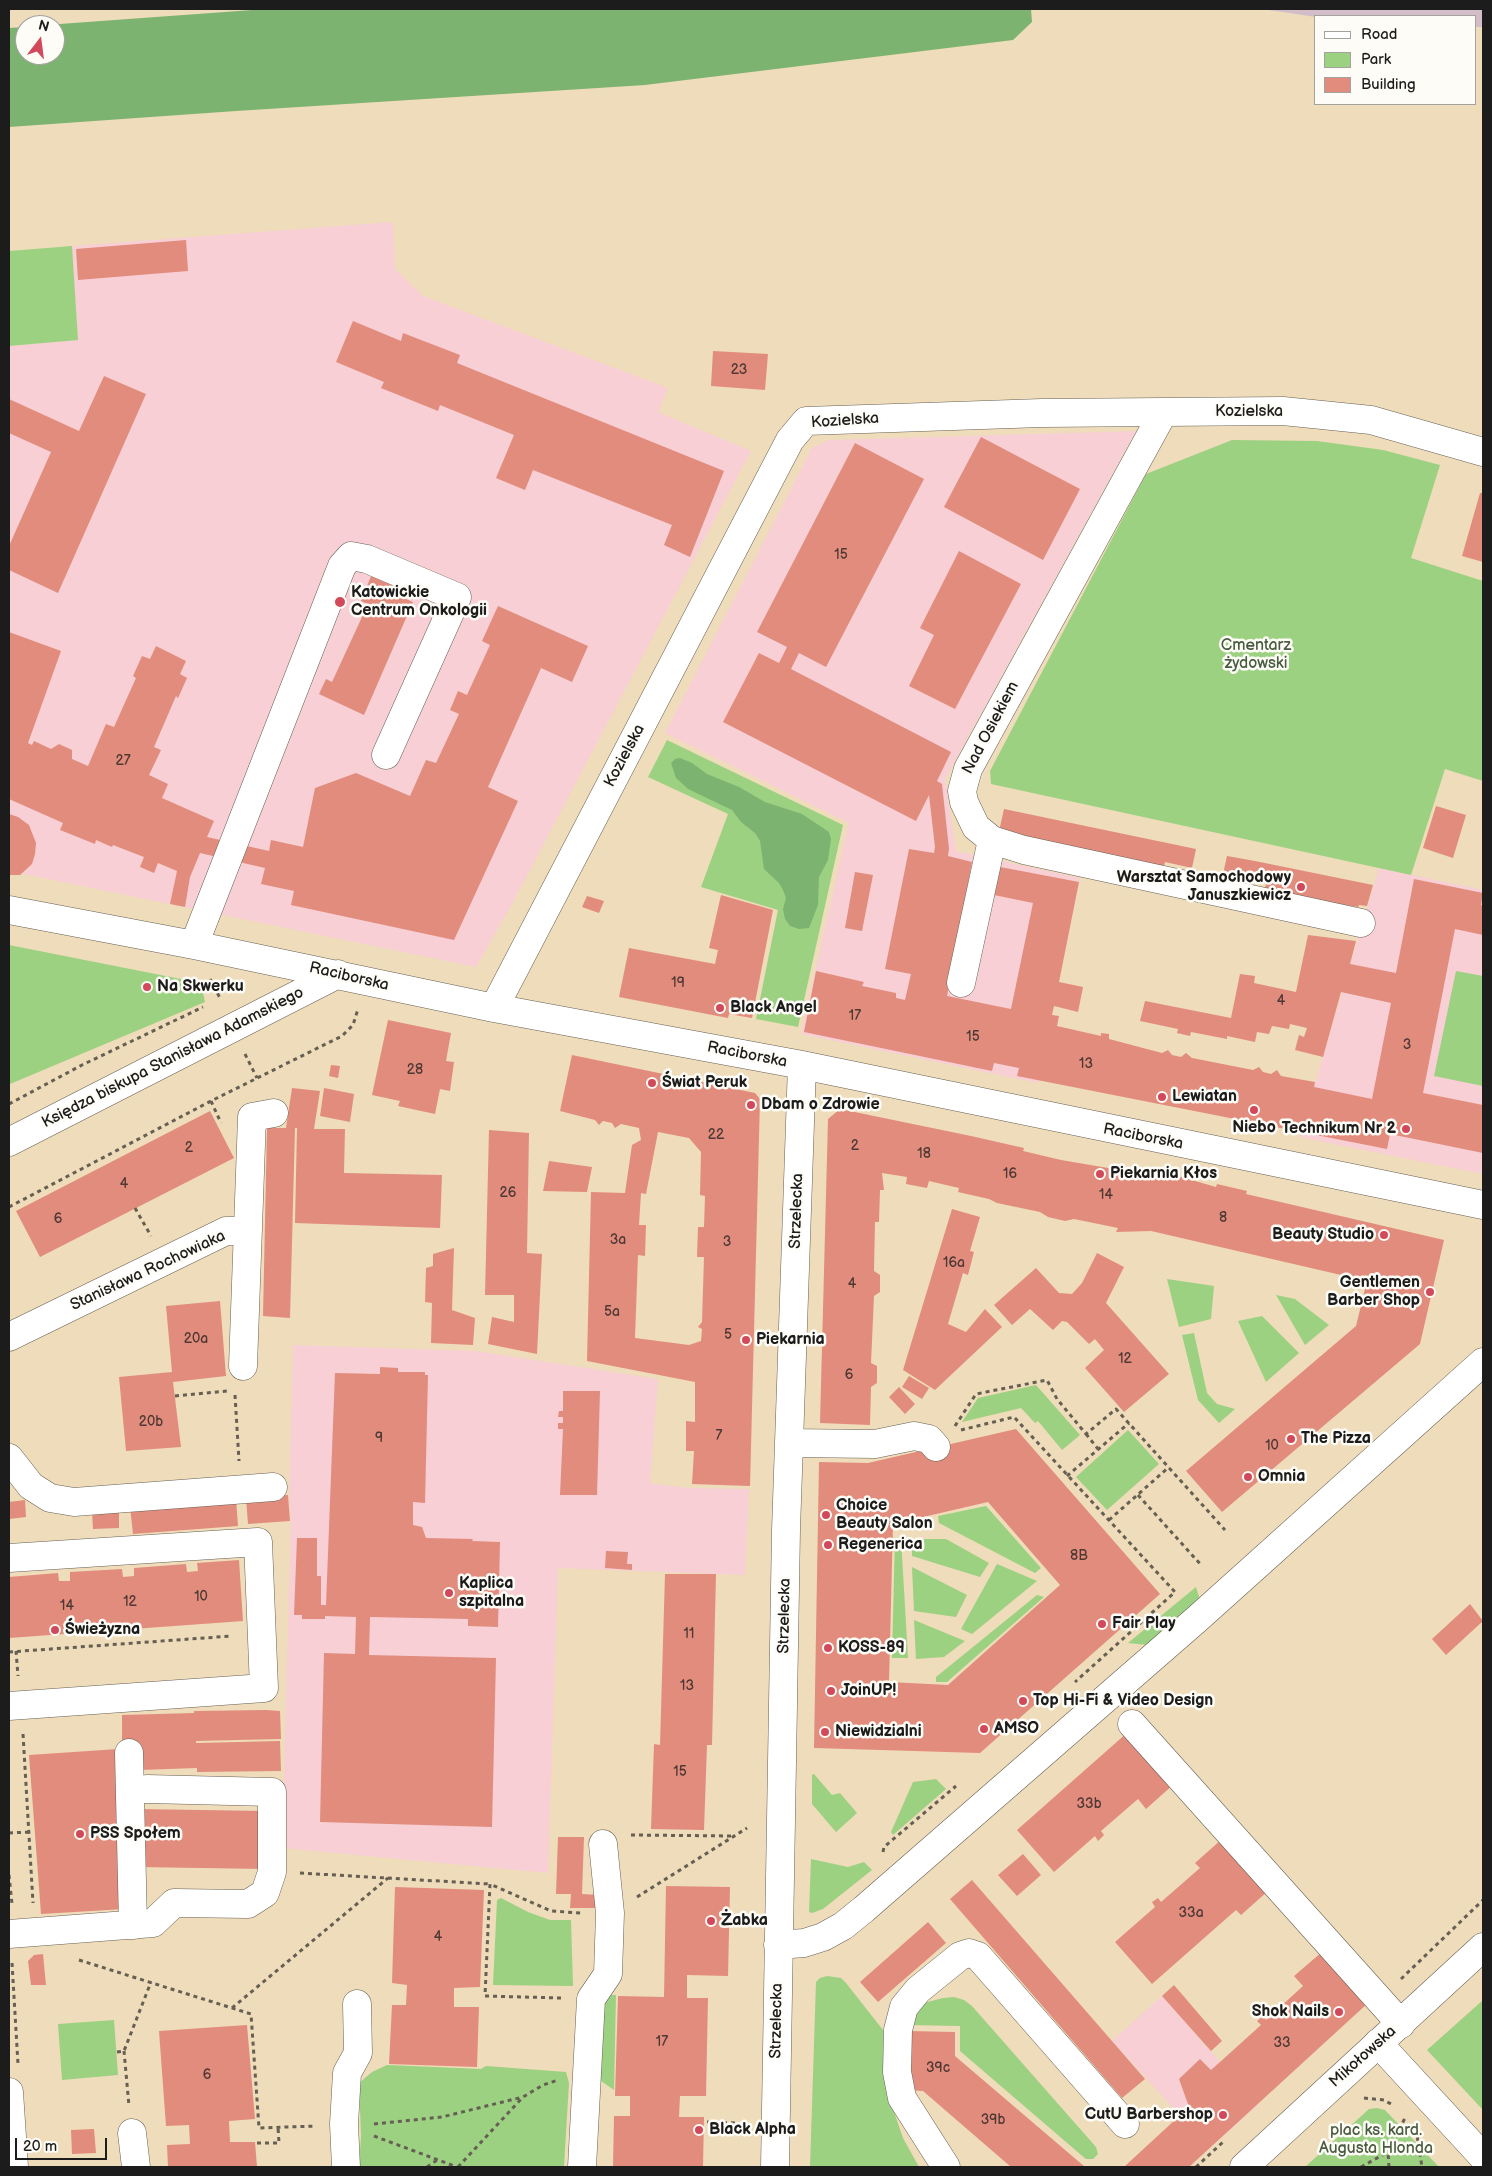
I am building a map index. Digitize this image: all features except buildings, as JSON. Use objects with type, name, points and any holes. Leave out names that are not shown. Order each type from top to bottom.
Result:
[{"type":"street","name":"Kozielska","points":[[494,1008],[790,440],[806,421],[1042,413],[1283,411],[1371,420],[1483,452]]},
{"type":"street","name":"Nad Osiekiem","points":[[1163,413],[968,769],[962,791],[964,802],[976,828],[992,840],[1024,850],[1362,923]]},
{"type":"street","points":[[194,944],[342,566],[351,556],[367,559],[458,598],[386,755]]},
{"type":"street","points":[[961,983],[992,840]]},
{"type":"street","name":"Raciborska","points":[[9,910],[194,944],[494,1008],[802,1065],[1483,1205]]},
{"type":"street","name":"Księdza biskupa Stanisława Adamskiego","points":[[9,1142],[338,974]]},
{"type":"street","name":"Strzelecka","points":[[774,2167],[789,1443],[802,1065]]},
{"type":"street","points":[[248,1231],[252,1117],[274,1113]]},
{"type":"street","name":"Stanisława Rochowiaka","points":[[9,1337],[226,1231],[248,1231],[243,1366]]},
{"type":"street","points":[[778,1945],[804,1942],[822,1937],[843,1926],[864,1909],[1197,1619],[1483,1362]]},
{"type":"street","points":[[789,1443],[875,1444],[914,1436],[943,1440]]},
{"type":"street","points":[[9,1458],[31,1486],[50,1498],[74,1502],[273,1487]]},
{"type":"street","points":[[9,1558],[258,1542],[264,1688],[9,1706]]},
{"type":"street","points":[[1132,1724],[1401,2024]]},
{"type":"street","points":[[129,1754],[133,1925]]},
{"type":"street","points":[[16,1927],[153,1923],[174,1904],[248,1904],[264,1893],[272,1872],[272,1792],[147,1789]]},
{"type":"street","points":[[582,2167],[590,1999],[608,1974],[610,1914],[603,1844]]},
{"type":"street","name":"Mikołowska","points":[[1244,2167],[1483,1947]]},
{"type":"street","points":[[946,2167],[902,2098],[897,2072],[898,2030],[904,2007],[918,1990],[960,1956],[969,1954],[978,1956],[1125,2124]]},
{"type":"street","points":[[346,2167],[344,2124],[347,2073],[358,2053],[357,2004]]},
{"type":"street","points":[[1378,2043],[1483,2157]]},
{"type":"street","points":[[14,2081],[14,2167]]},
{"type":"street","points":[[132,2133],[136,2167]]},
{"type":"path","points":[[9,1104],[82,1065],[220,998]]},
{"type":"path","points":[[9,1207],[342,1036],[353,1024],[358,1008]]},
{"type":"path","points":[[246,1054],[257,1078]]},
{"type":"path","points":[[135,1208],[147,1228]]},
{"type":"path","points":[[943,1440],[976,1394],[1047,1380],[1058,1399],[1098,1449]]},
{"type":"path","points":[[175,1396],[235,1390],[238,1445]]},
{"type":"path","points":[[1086,1434],[1116,1409],[1225,1530]]},
{"type":"path","points":[[959,1430],[1014,1418],[1175,1592],[1069,1688]]},
{"type":"path","points":[[1067,1476],[1129,1423]]},
{"type":"path","points":[[1109,1520],[1169,1467]]},
{"type":"path","points":[[1138,1494],[1202,1566]]},
{"type":"path","points":[[9,1652],[262,1634]]},
{"type":"path","points":[[16,1927],[33,1914],[24,1754]]},
{"type":"path","points":[[882,1855],[884,1847],[958,1785]]},
{"type":"path","points":[[668,1878],[747,1828]]},
{"type":"path","points":[[9,1833],[29,1832]]},
{"type":"path","points":[[630,1835],[735,1836]]},
{"type":"path","points":[[272,1872],[490,1884],[551,1911],[574,1914]]},
{"type":"path","points":[[9,1875],[9,1899],[13,1908],[22,1948],[16,1951],[12,1964],[14,2081]]},
{"type":"path","points":[[232,2008],[388,1878]]},
{"type":"path","points":[[490,1884],[486,1996],[568,1999]]},
{"type":"path","points":[[1379,2000],[1483,1900]]},
{"type":"path","points":[[76,1959],[250,2014],[259,2128],[296,2127]]},
{"type":"path","points":[[132,2133],[124,2052],[152,1982]]},
{"type":"path","points":[[117,2052],[124,2052]]},
{"type":"path","points":[[344,2124],[384,2124],[442,2117],[522,2097],[543,2085]]},
{"type":"path","points":[[344,2124],[457,2167],[522,2097]]},
{"type":"path","points":[[1389,2167],[1388,2152],[1404,2118]]},
{"type":"path","points":[[707,2122],[739,2123]]},
{"type":"path","points":[[257,2143],[279,2143],[278,2127]]},
{"type":"path","points":[[1416,2128],[1422,2167]]},
{"type":"path","points":[[1196,2167],[1225,2140]]},
{"type":"path","points":[[1361,2167],[1388,2152]]},
{"type":"path","points":[[427,2167],[437,2160]]},
{"type":"shaded area","points":[[1262,9],[1483,9],[1483,27],[1477,27],[1477,15],[1314,15],[1314,17]]},
{"type":"shaded area","name":"Katowickie Centrum Onkologii","points":[[393,222],[395,269],[423,296],[668,388],[658,412],[751,451],[512,904],[476,967],[9,871],[9,346],[78,340],[72,246]]},
{"type":"shaded area","points":[[1136,431],[945,779],[956,851],[1080,878],[1038,1083],[801,1034],[849,823],[665,733],[812,448],[828,440]]},
{"type":"shaded area","points":[[1379,868],[1483,890],[1483,1174],[1299,1137]]},
{"type":"shaded area","points":[[293,1345],[476,1351],[658,1379],[650,1483],[687,1488],[749,1489],[745,1575],[558,1568],[548,1873],[282,1848],[291,1518],[289,1502]]},
{"type":"shaded area","points":[[1162,1996],[1258,2105],[1210,2148],[1112,2041]]},
{"type":"green space","points":[[266,9],[1031,9],[1032,22],[1013,40],[645,85],[9,127],[9,28],[15,28],[15,65],[65,65],[65,24]]},
{"type":"green space","points":[[72,246],[78,340],[9,346],[9,251]]},
{"type":"green space","name":"Cmentarz żydowski","points":[[1232,440],[1317,441],[1383,450],[1440,465],[1411,558],[1483,581],[1483,781],[1445,769],[1411,875],[991,784],[990,771],[1146,474]]},
{"type":"green space","points":[[667,740],[843,825],[798,1027],[756,1019],[778,910],[701,887],[728,814],[648,777]]},
{"type":"green space","points":[[680,758],[692,763],[707,774],[739,787],[765,802],[802,814],[829,832],[831,839],[828,860],[819,877],[818,905],[809,928],[799,929],[790,926],[785,919],[783,909],[786,898],[779,883],[764,869],[760,841],[755,833],[741,822],[732,810],[688,789],[676,778],[671,763],[675,759]]},
{"type":"green space","points":[[9,945],[201,983],[205,1002],[10,1084]]},
{"type":"green space","points":[[1456,971],[1483,976],[1483,1086],[1434,1076]]},
{"type":"green space","points":[[1167,1279],[1214,1286],[1211,1319],[1179,1327]]},
{"type":"green space","points":[[1276,1295],[1295,1299],[1329,1325],[1305,1345]]},
{"type":"green space","points":[[1262,1316],[1299,1353],[1266,1382],[1238,1321]]},
{"type":"green space","points":[[1194,1333],[1207,1393],[1217,1404],[1235,1409],[1219,1423],[1198,1400],[1182,1335]]},
{"type":"green space","points":[[1036,1385],[1080,1435],[1062,1450],[1038,1421],[1035,1423],[1021,1408],[962,1422],[978,1398]]},
{"type":"green space","points":[[1128,1430],[1159,1464],[1107,1510],[1076,1477]]},
{"type":"green space","points":[[986,1506],[1041,1568],[1035,1573],[939,1523],[938,1516]]},
{"type":"green space","points":[[895,1537],[901,1538],[908,1658],[892,1658]]},
{"type":"green space","points":[[912,1539],[946,1539],[989,1563],[980,1577],[912,1556]]},
{"type":"green space","points":[[997,1564],[1037,1581],[972,1634],[961,1629]]},
{"type":"green space","points":[[912,1567],[967,1595],[956,1617],[914,1611]]},
{"type":"green space","points":[[1196,1587],[1200,1600],[1148,1645],[1128,1643]]},
{"type":"green space","points":[[1037,1595],[1044,1597],[947,1682],[936,1682],[936,1677]]},
{"type":"green space","points":[[914,1620],[965,1641],[944,1657],[916,1659]]},
{"type":"green space","points":[[814,1774],[832,1795],[840,1793],[857,1813],[836,1832],[812,1804],[812,1775]]},
{"type":"green space","points":[[936,1779],[946,1789],[893,1835],[891,1832],[913,1782]]},
{"type":"green space","points":[[811,1859],[848,1867],[864,1862],[872,1870],[823,1909],[812,1913],[809,1912]]},
{"type":"green space","points":[[501,1898],[528,1912],[550,1920],[571,1920],[573,1986],[493,1985],[497,1900]]},
{"type":"green space","points":[[827,1976],[841,1978],[883,2030],[884,2061],[891,2103],[903,2138],[919,2167],[810,2167],[816,1982],[820,1978]]},
{"type":"green space","points":[[611,1995],[616,1995],[614,2090],[601,2081],[598,2072],[601,2007]]},
{"type":"green space","points":[[954,1997],[964,2000],[972,2006],[1096,2147],[1098,2154],[1093,2159],[1086,2159],[960,2051],[960,2026],[908,2025],[912,2016],[924,2003]]},
{"type":"green space","points":[[1483,2000],[1483,2110],[1427,2050]]},
{"type":"green space","points":[[114,2020],[118,2075],[62,2080],[58,2024]]},
{"type":"green space","points":[[387,2065],[481,2069],[486,2066],[566,2072],[569,2083],[564,2167],[359,2167],[361,2136],[359,2083],[372,2072]]},
{"type":"green space","name":"plac ks. kard. Augusta Hlonda","points":[[1369,2109],[1385,2110],[1439,2167],[1305,2167]]},
{"type":"place","name":"Katowickie Centrum Onkologii","points":[[340,602]]},
{"type":"place","name":"Warsztat Samochodowy Januszkiewicz","points":[[1301,887]]},
{"type":"place","name":"Na Skwerku","points":[[147,987]]},
{"type":"place","name":"Black Angel","points":[[720,1008]]},
{"type":"place","name":"Świat Peruk","points":[[652,1083]]},
{"type":"place","name":"Lewiatan","points":[[1162,1097]]},
{"type":"place","name":"Dbam o Zdrowie","points":[[751,1105]]},
{"type":"place","name":"Niebo","points":[[1254,1110]]},
{"type":"place","name":"Technikum Nr 2","points":[[1406,1129]]},
{"type":"place","name":"Piekarnia Kłos","points":[[1100,1174]]},
{"type":"place","name":"Beauty Studio","points":[[1384,1235]]},
{"type":"place","name":"Gentlemen Barber Shop","points":[[1430,1292]]},
{"type":"place","name":"Piekarnia","points":[[746,1340]]},
{"type":"place","name":"The Pizza","points":[[1291,1439]]},
{"type":"place","name":"Omnia","points":[[1248,1477]]},
{"type":"place","name":"Choice Beauty Salon","points":[[826,1515]]},
{"type":"place","name":"Regenerica","points":[[828,1545]]},
{"type":"place","name":"Kaplica szpitalna","points":[[449,1593]]},
{"type":"place","name":"Fair Play","points":[[1102,1624]]},
{"type":"place","name":"Świeżyzna","points":[[55,1630]]},
{"type":"place","name":"KOSS-89","points":[[828,1648]]},
{"type":"place","name":"JoinUP!","points":[[831,1691]]},
{"type":"place","name":"Top Hi-Fi & Video Design","points":[[1023,1701]]},
{"type":"place","name":"AMSO","points":[[984,1729]]},
{"type":"place","name":"Niewidzialni","points":[[825,1732]]},
{"type":"place","name":"PSS Społem","points":[[80,1834]]},
{"type":"place","name":"Żabka","points":[[711,1921]]},
{"type":"place","name":"Shok Nails","points":[[1339,2012]]},
{"type":"place","name":"CutU Barbershop","points":[[1223,2115]]},
{"type":"place","name":"Black Alpha","points":[[699,2130]]}]
